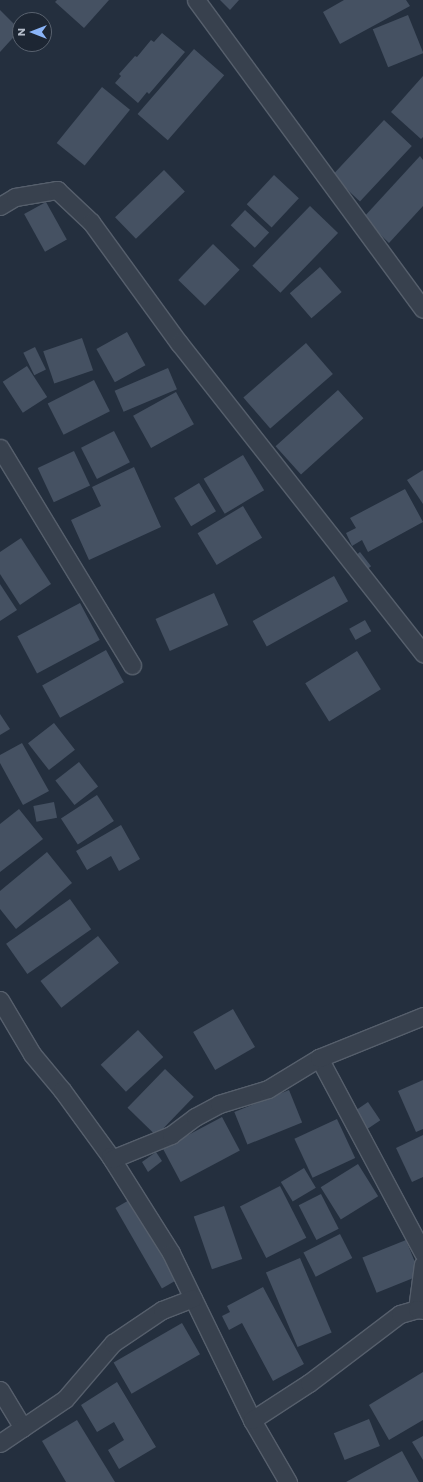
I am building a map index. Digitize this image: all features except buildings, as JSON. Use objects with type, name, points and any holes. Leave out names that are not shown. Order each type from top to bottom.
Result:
[{"type":"street","points":[[196,0],[423,310]]},
{"type":"street","points":[[0,206],[15,197],[57,190],[91,222],[179,343],[423,654]]},
{"type":"street","points":[[0,448],[132,665]]},
{"type":"street","points":[[0,1000],[32,1054],[62,1090],[112,1159],[171,1253],[252,1420],[288,1482]]},
{"type":"street","points":[[112,1159],[171,1135],[195,1117],[219,1104],[268,1089],[319,1058],[423,1016]]},
{"type":"street","points":[[319,1058],[423,1252]]},
{"type":"street","points":[[252,1420],[309,1383],[400,1314],[420,1309],[423,1264]]},
{"type":"street","points":[[0,1444],[64,1399],[113,1343],[162,1310],[192,1298]]},
{"type":"street","points":[[0,1390],[23,1428]]}]
